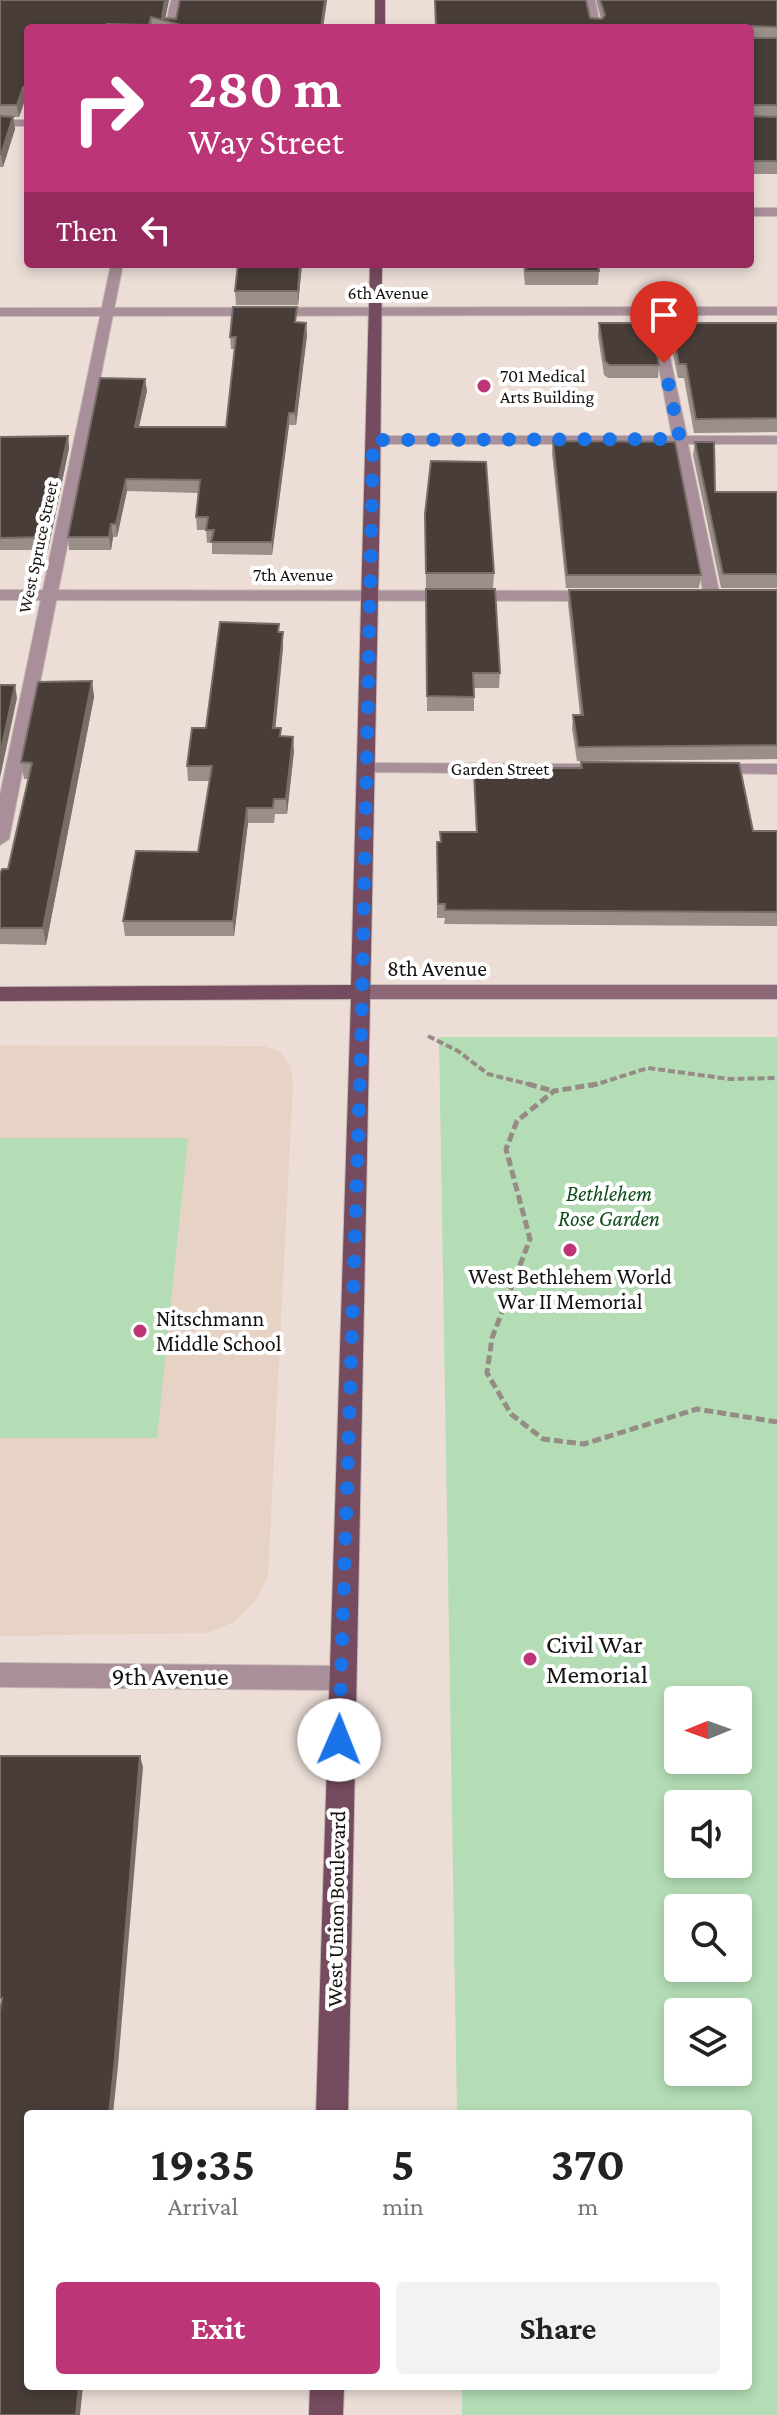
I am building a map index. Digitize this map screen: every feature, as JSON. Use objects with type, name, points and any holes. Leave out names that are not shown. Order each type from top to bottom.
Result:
[{"type":"main road","points":[[380,0],[380,24]]},
{"type":"main road","name":"West Union Boulevard","points":[[332,2110],[340,1678],[361,1061],[376,268]]},
{"type":"main road","name":"8th Avenue","points":[[0,994],[777,992]]},
{"type":"main road","points":[[326,2415],[327,2390]]},
{"type":"street","points":[[171,24],[176,0]]},
{"type":"street","points":[[590,0],[595,24]]},
{"type":"street","points":[[0,123],[24,123]]},
{"type":"street","points":[[754,212],[777,212]]},
{"type":"street","name":"West Spruce Street","points":[[0,839],[49,595],[74,441],[116,268]]},
{"type":"street","points":[[654,311],[711,596]]},
{"type":"street","name":"6th Avenue","points":[[0,312],[777,311]]},
{"type":"street","points":[[373,440],[777,440]]},
{"type":"street","name":"7th Avenue","points":[[0,595],[619,596]]},
{"type":"street","name":"Garden Street","points":[[367,768],[606,769]]},
{"type":"street","points":[[699,769],[777,769]]},
{"type":"street","name":"9th Avenue","points":[[0,1675],[340,1678]]},
{"type":"path","points":[[428,1036],[458,1051],[488,1074],[554,1091],[583,1089],[648,1068],[729,1079],[777,1078]]},
{"type":"path","points":[[554,1091],[517,1121],[506,1149],[530,1239],[500,1314],[487,1373],[511,1414],[543,1439],[584,1444],[697,1409],[777,1422]]},
{"type":"shaded area","name":"Nitschmann Middle School","points":[[0,1045],[264,1046],[281,1052],[290,1065],[293,1084],[268,1577],[255,1601],[234,1622],[207,1633],[0,1636]]},
{"type":"green space","name":"Bethlehem Rose Garden","points":[[439,1037],[777,1037],[777,2415],[462,2415],[462,2390],[752,2390],[752,2110],[457,2110]]},
{"type":"green space","points":[[0,1138],[188,1138],[157,1438],[0,1438]]},
{"type":"building","points":[[0,0],[165,0],[162,18],[176,19],[180,0],[325,0],[322,24],[177,24],[151,17],[149,24],[24,24],[24,87],[17,105],[0,105]]},
{"type":"building","points":[[435,0],[586,0],[590,18],[602,19],[605,15],[600,0],[777,0],[777,27],[754,24],[436,24]]},
{"type":"building","points":[[754,38],[777,38],[777,105],[754,105]]},
{"type":"building","points":[[0,116],[13,117],[1,154],[0,154]]},
{"type":"building","points":[[754,116],[777,117],[777,161],[754,161]]},
{"type":"building","points":[[238,268],[300,268],[298,291],[235,291]]},
{"type":"building","points":[[526,268],[599,268],[599,271],[526,271]]},
{"type":"building","points":[[233,307],[297,307],[295,322],[306,323],[295,413],[289,413],[272,542],[211,542],[214,530],[206,530],[208,517],[196,517],[200,480],[126,479],[116,524],[111,524],[109,537],[68,537],[100,378],[145,379],[135,427],[226,427],[236,337],[230,337]]},
{"type":"building","points":[[599,323],[651,323],[659,365],[609,365],[605,361]]},
{"type":"building","points":[[670,323],[777,323],[777,418],[696,419],[686,364],[679,364]]},
{"type":"building","points":[[68,436],[46,537],[0,538],[0,437]]},
{"type":"building","points":[[553,441],[675,442],[701,575],[567,575]]},
{"type":"building","points":[[695,442],[714,442],[715,492],[777,492],[777,574],[723,574]]},
{"type":"building","points":[[431,461],[486,462],[494,573],[426,573],[425,514]]},
{"type":"building","points":[[426,589],[495,589],[500,673],[473,673],[474,697],[427,696]]},
{"type":"building","points":[[569,590],[777,590],[777,745],[578,747],[573,715],[583,715]]},
{"type":"building","points":[[220,622],[279,624],[278,632],[283,632],[273,728],[281,728],[280,736],[293,737],[286,799],[274,799],[273,808],[247,808],[233,921],[123,921],[136,851],[198,852],[212,766],[187,766],[192,728],[206,728]]},
{"type":"building","points":[[92,681],[43,928],[0,928],[0,874],[2,869],[8,869],[32,763],[21,762],[38,682]]},
{"type":"building","points":[[0,685],[15,685],[0,755]]},
{"type":"building","points":[[581,762],[739,763],[753,831],[777,831],[777,912],[445,910],[445,904],[438,904],[437,842],[441,842],[440,832],[477,832],[474,774],[552,775],[551,768],[582,768]]},
{"type":"building","points":[[0,1756],[140,1756],[109,2110],[24,2110],[24,2390],[79,2390],[76,2415],[0,2415]]},
{"type":"place","name":"701 Medical Arts Building","points":[[484,386]]},
{"type":"place","name":"West Bethlehem World War II Memorial","points":[[570,1250]]},
{"type":"place","name":"Nitschmann Middle School","points":[[140,1331]]},
{"type":"place","name":"Civil War Memorial","points":[[530,1659]]},
{"type":"route","points":[[339,1740],[361,1046],[373,440],[680,439],[664,363]]}]
